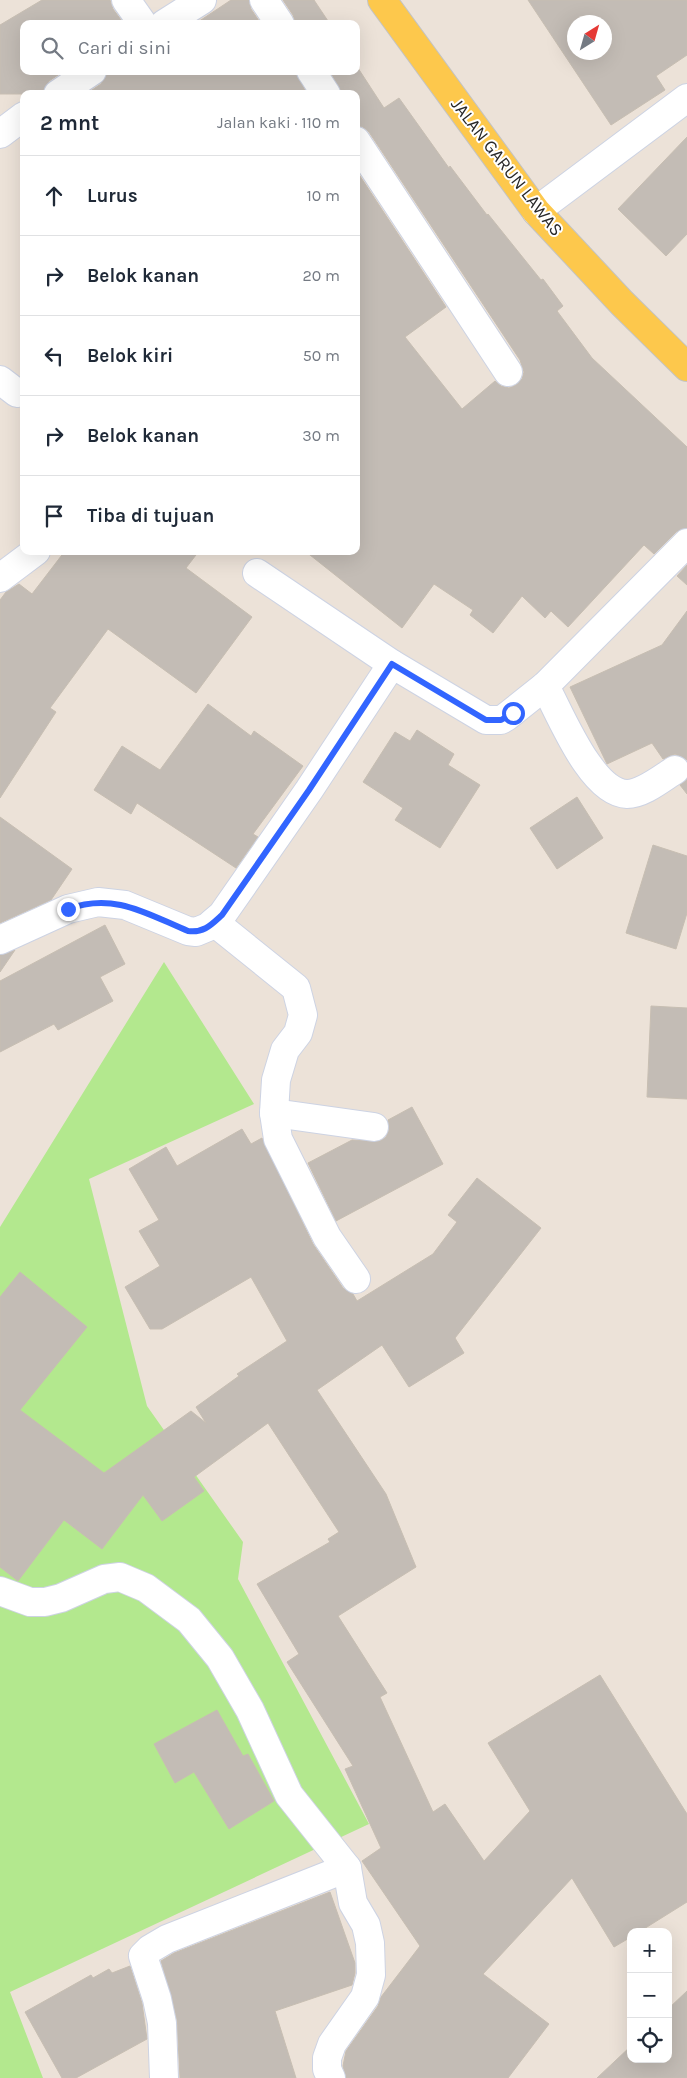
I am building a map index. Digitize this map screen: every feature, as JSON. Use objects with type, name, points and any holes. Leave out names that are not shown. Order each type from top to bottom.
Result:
[{"type":"main road","name":"JALAN GARUN LAWAS","points":[[382,0],[536,210],[622,303],[687,366]]},
{"type":"street","points":[[126,0],[140,20]]},
{"type":"street","points":[[170,20],[202,0]]},
{"type":"street","points":[[264,0],[277,20]]},
{"type":"street","points":[[64,90],[86,75]]},
{"type":"street","points":[[314,75],[323,90]]},
{"type":"street","points":[[536,210],[687,98]]},
{"type":"street","points":[[0,134],[20,119]]},
{"type":"street","points":[[360,146],[508,372]]},
{"type":"street","points":[[257,573],[392,664],[486,720],[494,721],[506,718],[545,686],[687,543]]},
{"type":"street","points":[[0,578],[31,555]]},
{"type":"street","points":[[0,940],[68,909],[98,902],[125,905],[188,931],[202,931],[222,915],[309,790],[392,664]]},
{"type":"street","points":[[545,686],[579,750],[603,784],[620,792],[632,793],[675,770]]},
{"type":"street","points":[[214,922],[296,988],[303,1015],[298,1033],[285,1050],[276,1080],[274,1113],[278,1139],[288,1163],[327,1237],[356,1279]]},
{"type":"street","points":[[274,1113],[374,1127]]},
{"type":"street","points":[[0,1591],[30,1602],[45,1602],[61,1598],[104,1579],[120,1577],[146,1588],[189,1620],[220,1658],[250,1710],[290,1795],[347,1868],[353,1903],[366,1926],[370,1943],[371,1975],[365,1997],[332,2044],[327,2058],[327,2069],[331,2078]]},
{"type":"street","points":[[164,2078],[162,2023],[157,1999],[143,1956],[150,1948],[167,1939],[347,1868]]},
{"type":"green space","points":[[164,962],[254,1104],[89,1179],[147,1406],[243,1542],[238,1579],[369,1824],[10,1992],[43,2078],[0,2078],[0,1227]]},
{"type":"building","points":[[42,0],[110,0],[113,9],[121,20],[20,20],[20,75],[58,75],[49,81],[45,90],[20,90],[20,94],[0,94],[0,25]]},
{"type":"building","points":[[231,0],[249,0],[251,9],[258,20],[201,20]]},
{"type":"building","points":[[283,0],[314,0],[327,20],[295,20]]},
{"type":"building","points":[[528,0],[687,0],[687,55],[656,76],[665,90],[611,125],[568,60],[612,60],[612,15],[567,15],[567,59]]},
{"type":"building","points":[[360,71],[384,108],[399,98],[449,168],[450,166],[487,215],[541,280],[543,279],[563,306],[557,311],[592,358],[687,447],[687,528],[676,532],[654,554],[644,545],[568,627],[551,611],[545,618],[522,596],[493,633],[470,615],[473,610],[434,584],[402,628],[310,555],[360,555],[360,176],[446,307],[405,337],[462,409],[495,381],[501,386],[509,388],[516,385],[522,379],[524,372],[520,360],[369,132],[360,127],[360,90],[340,90],[332,75],[360,75]]},
{"type":"building","points":[[105,75],[297,75],[305,90],[92,90],[101,84]]},
{"type":"building","points":[[687,137],[687,234],[666,256],[618,209]]},
{"type":"building","points":[[62,555],[196,555],[186,568],[252,617],[196,693],[108,629],[50,708],[56,712],[0,798],[0,600],[6,592],[19,584],[32,594]]},
{"type":"building","points":[[687,565],[687,585],[677,576]]},
{"type":"building","points":[[687,611],[687,760],[675,754],[663,759],[652,743],[607,764],[570,687],[662,645]]},
{"type":"building","points":[[208,704],[251,736],[254,731],[303,766],[253,834],[258,837],[236,868],[137,803],[131,814],[94,790],[122,746],[160,770]]},
{"type":"building","points":[[417,730],[454,754],[448,765],[480,785],[440,848],[395,820],[403,808],[363,782],[395,732],[410,741]]},
{"type":"building","points":[[687,779],[687,794],[680,785]]},
{"type":"building","points":[[577,797],[603,838],[557,869],[530,828]]},
{"type":"building","points":[[0,817],[72,869],[51,900],[0,923]]},
{"type":"building","points":[[653,845],[687,856],[687,913],[676,949],[626,933]]},
{"type":"building","points":[[105,925],[125,964],[100,977],[113,1001],[58,1030],[54,1024],[0,1052],[0,981]]},
{"type":"building","points":[[15,950],[0,972],[0,955]]},
{"type":"building","points":[[651,1006],[687,1008],[687,1099],[647,1097]]},
{"type":"building","points":[[412,1107],[443,1164],[336,1221],[308,1163],[352,1140],[380,1141],[386,1137],[389,1130],[388,1120]]},
{"type":"building","points":[[242,1129],[251,1144],[262,1138],[313,1244],[343,1288],[353,1294],[357,1301],[433,1254],[457,1222],[448,1215],[477,1178],[541,1228],[455,1338],[464,1353],[409,1387],[382,1345],[317,1390],[386,1494],[416,1567],[338,1616],[387,1693],[380,1697],[433,1812],[445,1804],[484,1861],[530,1811],[488,1743],[600,1675],[687,1814],[687,1902],[645,1928],[627,1928],[627,1939],[614,1947],[572,1878],[483,1974],[549,2024],[508,2078],[346,2078],[343,2066],[346,2051],[378,2006],[381,1997],[420,1946],[362,1861],[381,1848],[345,1769],[353,1766],[287,1662],[299,1654],[257,1584],[330,1542],[328,1539],[339,1532],[268,1423],[194,1477],[204,1491],[162,1521],[143,1495],[102,1549],[64,1520],[18,1581],[0,1567],[0,1297],[20,1272],[87,1327],[20,1410],[104,1473],[191,1411],[206,1423],[196,1407],[239,1376],[237,1374],[287,1341],[251,1277],[162,1329],[150,1329],[125,1287],[160,1266],[139,1231],[159,1220],[129,1169],[166,1147],[177,1166]]},
{"type":"building","points":[[217,1710],[243,1756],[248,1754],[274,1801],[229,1829],[194,1772],[175,1783],[154,1744]]},
{"type":"building","points":[[330,1892],[355,1963],[355,1973],[352,1985],[275,2011],[296,2078],[180,2078],[177,2020],[161,1961],[174,1953]]},
{"type":"building","points":[[130,1966],[142,2003],[147,2039],[76,2078],[62,2078],[25,2012],[91,1975],[93,1978],[109,1969],[112,1973]]},
{"type":"building","points":[[687,1991],[687,2078],[597,2078],[627,2050],[627,2063],[672,2063],[672,2005]]},
{"type":"route","points":[[68,909],[82,904],[113,902],[125,905],[188,931],[202,931],[208,927],[222,915],[309,790],[392,664],[486,720],[501,720],[513,713]]}]
